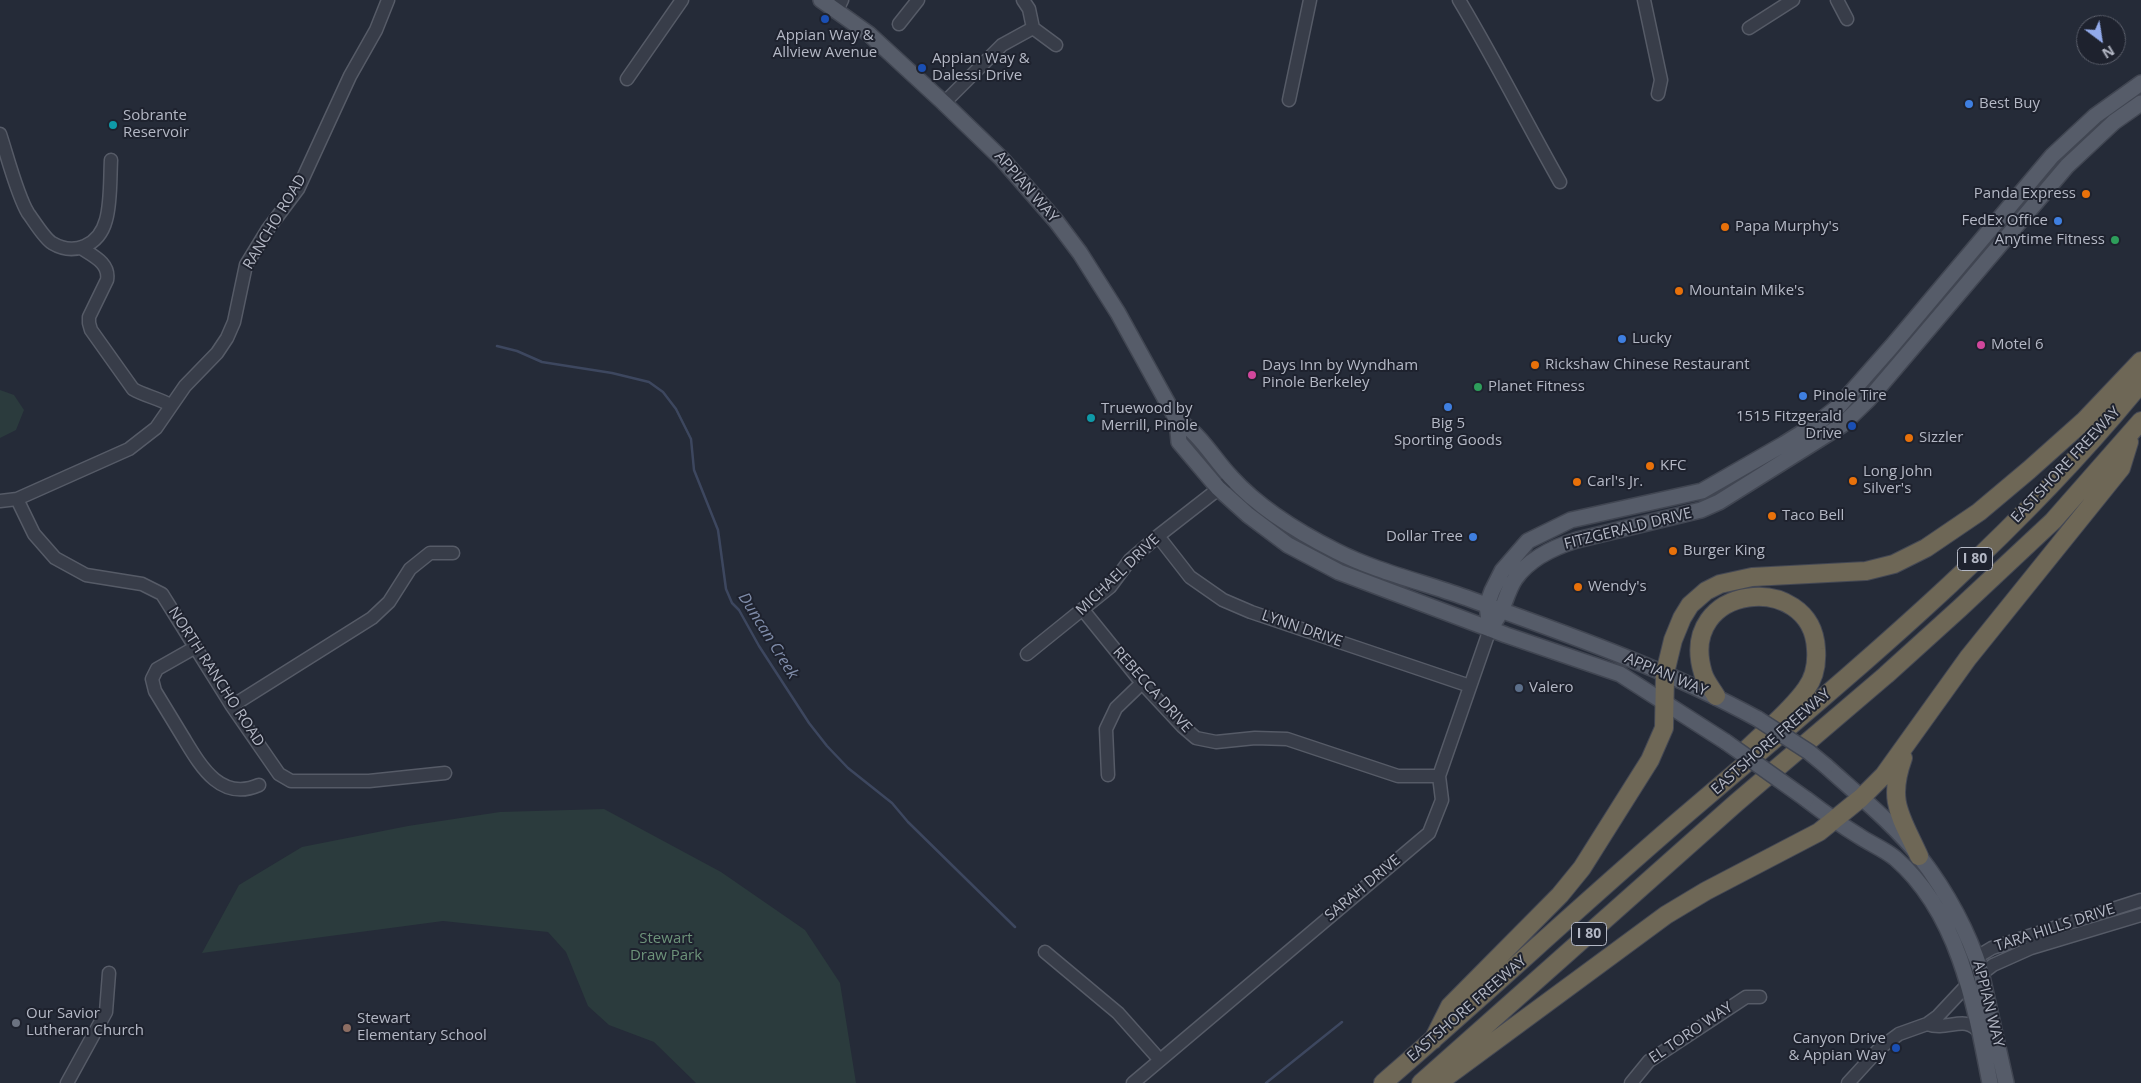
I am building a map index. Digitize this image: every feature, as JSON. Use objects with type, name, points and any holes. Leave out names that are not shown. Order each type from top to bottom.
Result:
[{"type":"highway","points":[[1433,1040],[1450,1006],[1560,895],[1582,868],[1650,760],[1664,728],[1665,673],[1673,640],[1682,618],[1690,605],[1706,591],[1733,580],[1752,576],[1866,570],[1894,564],[1926,548],[1979,512],[2029,470],[2085,420],[2141,361]]},
{"type":"highway","name":"EASTSHORE FREEWAY","points":[[1383,1083],[1680,820],[1801,718],[1942,592],[2105,428],[2141,383]]},
{"type":"highway","name":"EASTSHORE FREEWAY","points":[[1421,1083],[1736,803],[1886,675],[1952,615],[2053,521],[2130,436],[2141,421]]},
{"type":"highway","points":[[1438,1083],[1666,915],[1706,891],[1819,832],[1861,798],[1884,774],[1968,658],[2121,468],[2130,436]]},
{"type":"highway","points":[[1680,820],[1807,688],[1814,673],[1816,658],[1816,642],[1811,627],[1791,606],[1765,596],[1742,597],[1722,606],[1708,621],[1701,636],[1699,657],[1703,674],[1716,696]]},
{"type":"highway","points":[[1919,856],[1899,814],[1895,794],[1896,777],[1907,748],[1920,723]]},
{"type":"main road","name":"APPIAN WAY","points":[[821,0],[839,5],[944,103],[1002,159],[1051,215],[1080,253],[1118,313],[1177,420],[1179,442],[1218,488],[1270,532],[1288,545],[1339,572],[1490,629],[1620,674],[1726,742],[1834,821],[1884,850],[1897,860],[1921,886],[1941,918],[1968,984],[1990,1083]]},
{"type":"main road","name":"FITZGERALD DRIVE","points":[[1487,605],[1502,571],[1528,541],[1572,520],[1684,496],[1720,482],[1816,424],[1839,406],[2056,152],[2095,116],[2141,83]]},
{"type":"main road","name":"FITZGERALD DRIVE","points":[[1490,629],[1501,611],[1514,580],[1526,567],[1559,546],[1701,510],[1719,502],[1842,425],[1898,365],[2067,166],[2114,122],[2141,103]]},
{"type":"main road","name":"APPIAN WAY","points":[[1177,420],[1191,428],[1232,478],[1281,520],[1339,552],[1487,605],[1665,673],[1716,696],[1758,719],[1809,752],[1894,829],[1919,856],[1952,905],[1981,972],[2006,1083]]},
{"type":"main road","points":[[1632,527],[1635,519],[1674,504],[1684,496]]},
{"type":"main road","points":[[1577,540],[1579,534],[1589,527],[1620,519],[1633,507]]},
{"type":"main road","points":[[1487,605],[1490,629]]},
{"type":"street","name":"RANCHO ROAD","points":[[0,501],[17,499],[129,449],[156,428],[170,405],[185,386],[217,353],[227,338],[234,322],[246,265],[268,229],[298,189],[350,76],[376,30],[388,0]]},
{"type":"street","points":[[627,78],[682,0]]},
{"type":"street","points":[[899,24],[918,0]]},
{"type":"street","points":[[1023,0],[1029,9],[1033,28],[1056,45]]},
{"type":"street","points":[[1289,100],[1310,0]]},
{"type":"street","points":[[1460,0],[1498,66],[1518,108],[1560,182]]},
{"type":"street","points":[[1644,0],[1661,80],[1658,94]]},
{"type":"street","points":[[1749,28],[1793,0]]},
{"type":"street","points":[[1837,0],[1847,19]]},
{"type":"street","points":[[944,103],[1002,45],[1033,28]]},
{"type":"street","points":[[0,134],[27,212],[51,242],[67,248],[88,246],[94,241],[106,221],[112,160]]},
{"type":"street","points":[[81,248],[104,264],[109,274],[108,280],[90,317],[89,323],[92,330],[133,389],[141,394],[158,398],[170,405]]},
{"type":"street","name":"MICHAEL DRIVE","points":[[1027,654],[1110,587],[1130,560],[1232,478]]},
{"type":"street","name":"NORTH RANCHO ROAD","points":[[17,499],[34,534],[55,558],[86,575],[142,584],[162,594],[194,648],[279,774],[291,781],[369,780],[445,773]]},
{"type":"street","name":"LYNN DRIVE","points":[[1158,536],[1190,577],[1223,600],[1251,612],[1470,686]]},
{"type":"street","points":[[232,706],[372,618],[389,602],[410,569],[430,553],[453,553]]},
{"type":"street","name":"REBECCA DRIVE","points":[[1083,610],[1142,683],[1182,726],[1196,738],[1216,742],[1255,738],[1286,740],[1398,776],[1439,776]]},
{"type":"street","name":"SARAH DRIVE","points":[[1133,1083],[1159,1059],[1429,833],[1442,800],[1439,776],[1490,629]]},
{"type":"street","points":[[194,648],[157,669],[152,679],[155,691],[201,767],[216,781],[235,790],[259,785]]},
{"type":"street","points":[[1108,775],[1106,729],[1116,708],[1142,683]]},
{"type":"street","name":"TARA HILLS DRIVE","points":[[1968,984],[1976,957],[1992,948],[2141,900]]},
{"type":"street","name":"TARA HILLS DRIVE","points":[[1968,984],[1981,972],[2031,948],[2141,915]]},
{"type":"street","points":[[1969,942],[1975,945],[2006,943]]},
{"type":"street","points":[[1045,952],[1118,1013],[1159,1059]]},
{"type":"street","points":[[67,1083],[106,1012],[109,973]]},
{"type":"street","points":[[1848,1083],[1890,1040],[1917,1026],[1927,1024],[1938,1016],[1968,984]]},
{"type":"street","name":"EL TORO WAY","points":[[1631,1083],[1649,1061],[1746,997],[1760,997]]},
{"type":"street","points":[[1927,1024],[1940,1028],[1967,1023],[1974,1026],[1980,1033]]},
{"type":"green space","points":[[0,390],[14,395],[24,410],[16,430],[0,438]]},
{"type":"green space","name":"Stewart Draw Park","points":[[604,809],[721,872],[805,930],[840,983],[856,1083],[696,1083],[654,1042],[609,1025],[588,1006],[566,952],[548,932],[443,921],[202,953],[239,885],[302,847],[408,826],[500,812]]},
{"type":"waterway","name":"Duncan Creek","points":[[497,346],[517,351],[542,362],[612,373],[649,382],[663,392],[676,409],[691,439],[694,470],[718,530],[726,589],[732,603],[739,610],[759,646],[809,723],[848,768],[892,803],[908,822],[1015,927]]},
{"type":"waterway","name":"Duncan Creek","points":[[1266,1083],[1342,1022]]},
{"type":"place","name":"Appian Way & Allview Avenue","points":[[825,19]]},
{"type":"place","name":"Appian Way & Dalessi Drive","points":[[922,68]]},
{"type":"place","name":"Best Buy","points":[[1969,104]]},
{"type":"place","name":"Sobrante Reservoir","points":[[113,125]]},
{"type":"place","name":"Panda Express","points":[[2086,194]]},
{"type":"place","name":"FedEx Office","points":[[2058,221]]},
{"type":"place","name":"Papa Murphy's","points":[[1725,227]]},
{"type":"place","name":"Anytime Fitness","points":[[2115,240]]},
{"type":"place","name":"Mountain Mike's","points":[[1679,291]]},
{"type":"place","name":"Lucky","points":[[1622,339]]},
{"type":"place","name":"Motel 6","points":[[1981,345]]},
{"type":"place","name":"Rickshaw Chinese Restaurant","points":[[1535,365]]},
{"type":"place","name":"Days Inn by Wyndham Pinole Berkeley","points":[[1252,375]]},
{"type":"place","name":"Planet Fitness","points":[[1478,387]]},
{"type":"place","name":"Pinole Tire","points":[[1803,396]]},
{"type":"place","name":"Big 5 Sporting Goods","points":[[1448,407]]},
{"type":"place","name":"Truewood by Merrill, Pinole","points":[[1091,418]]},
{"type":"place","name":"1515 Fitzgerald Drive","points":[[1852,426]]},
{"type":"place","name":"Sizzler","points":[[1909,438]]},
{"type":"place","name":"KFC","points":[[1650,466]]},
{"type":"place","name":"Long John Silver's","points":[[1853,481]]},
{"type":"place","name":"Carl's Jr.","points":[[1577,482]]},
{"type":"place","name":"Taco Bell","points":[[1772,516]]},
{"type":"place","name":"Dollar Tree","points":[[1473,537]]},
{"type":"place","name":"Burger King","points":[[1673,551]]},
{"type":"place","name":"Wendy's","points":[[1578,587]]},
{"type":"place","name":"Valero","points":[[1519,688]]},
{"type":"place","name":"Our Savior Lutheran Church","points":[[16,1023]]},
{"type":"place","name":"Stewart Elementary School","points":[[347,1028]]},
{"type":"place","name":"Canyon Drive & Appian Way","points":[[1896,1048]]}]
